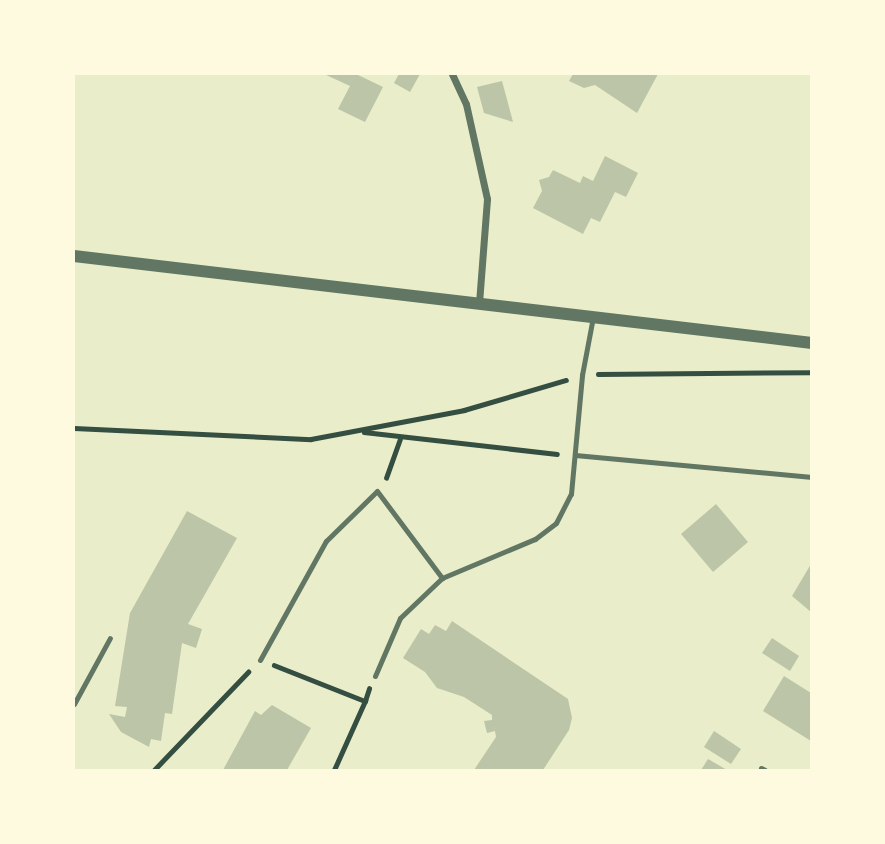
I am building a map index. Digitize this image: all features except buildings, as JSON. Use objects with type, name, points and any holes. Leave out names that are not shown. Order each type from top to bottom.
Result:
[{"type":"street","points":[[452,74],[466,104],[487,199],[480,304]]},
{"type":"street","points":[[74,256],[811,343]]},
{"type":"lane","points":[[374,676],[400,618],[442,578],[535,539],[556,523],[571,494],[582,374],[593,317]]},
{"type":"lane","points":[[575,455],[811,477]]},
{"type":"lane","points":[[260,660],[326,541],[377,491],[442,578]]},
{"type":"lane","points":[[74,704],[110,638]]},
{"type":"path","points":[[74,428],[311,439],[464,411],[582,374],[811,372]]},
{"type":"path","points":[[360,431],[400,439],[575,455]]},
{"type":"path","points":[[377,491],[394,467],[400,439]]},
{"type":"path","points":[[154,771],[260,660],[365,701]]},
{"type":"path","points":[[334,771],[374,676]]}]
